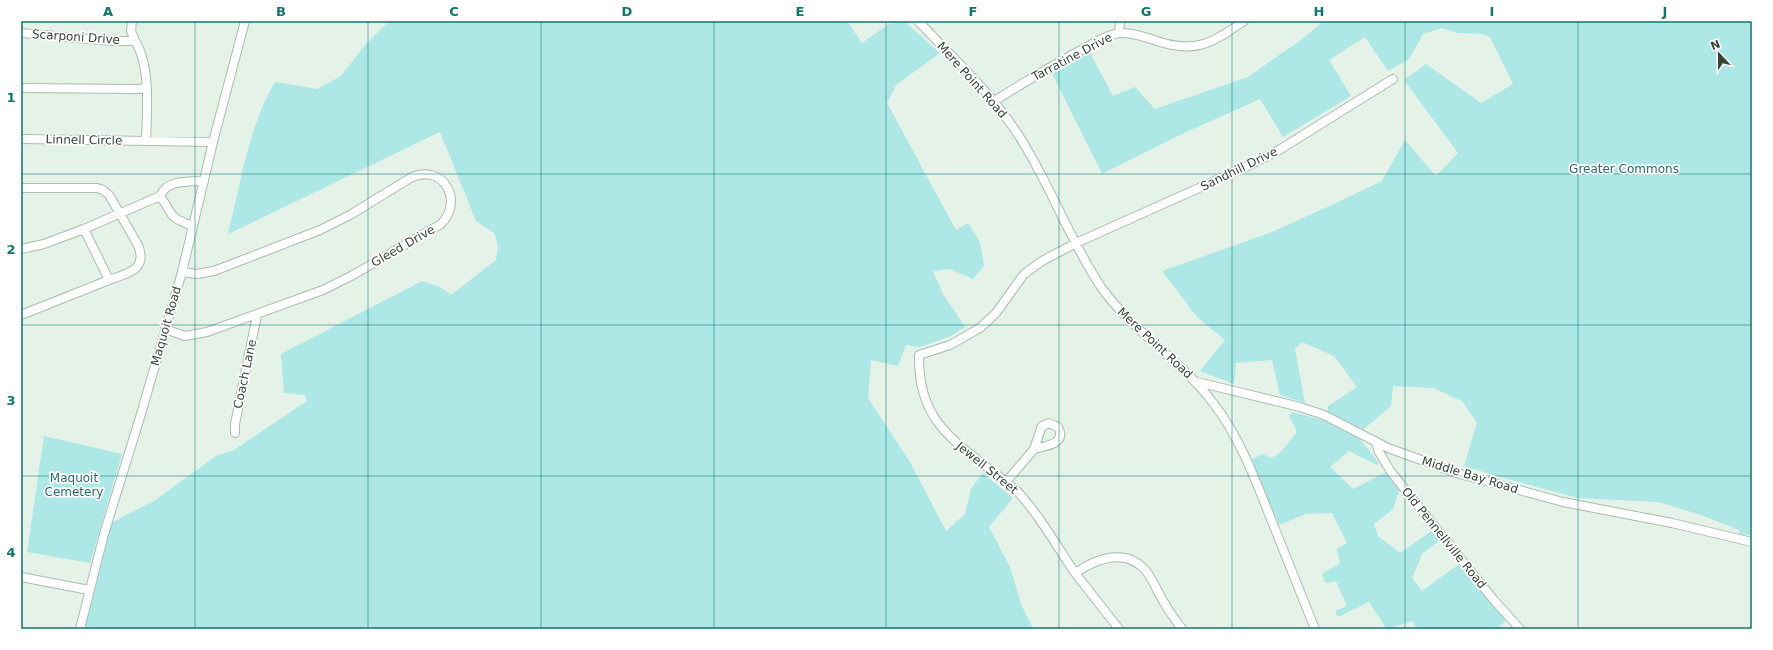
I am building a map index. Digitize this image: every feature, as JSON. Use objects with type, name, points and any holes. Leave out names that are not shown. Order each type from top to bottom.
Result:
[{"type":"street","name":"Scarponi Drive","points":[[21,33],[112,41],[135,41],[131,31],[132,21]]},
{"type":"street","name":"Maquoit Road","points":[[80,629],[104,534],[182,272],[213,142],[246,21]]},
{"type":"street","name":"Mere Point Road","points":[[918,21],[994,101],[1028,151],[1076,243],[1100,285],[1118,309],[1197,382],[1223,416],[1238,442],[1257,484],[1315,629]]},
{"type":"street","points":[[1119,33],[1120,21]]},
{"type":"street","name":"Tarratine Drive","points":[[994,101],[1070,56],[1106,37],[1119,33],[1138,35],[1173,46],[1196,46],[1212,41],[1244,21]]},
{"type":"street","points":[[135,41],[143,57],[146,88],[146,141]]},
{"type":"street","name":"Sandhill Drive","points":[[919,355],[955,343],[980,328],[996,313],[1024,274],[1042,261],[1076,243],[1248,166],[1278,150],[1393,79]]},
{"type":"street","points":[[21,88],[138,90],[146,88]]},
{"type":"street","name":"Linnell Circle","points":[[21,139],[213,142]]},
{"type":"street","name":"Gleed Drive","points":[[165,329],[185,336],[196,335],[257,315],[334,286],[432,230],[445,220],[451,209],[452,202],[448,188],[434,175],[428,173],[417,175],[320,230],[214,271],[197,274],[182,272]]},
{"type":"street","points":[[21,249],[44,244],[84,229],[120,212],[160,196],[165,188],[175,183],[204,181]]},
{"type":"street","points":[[21,188],[97,188],[103,190],[109,195],[120,212],[141,252],[141,260],[138,266],[129,272],[21,315]]},
{"type":"street","points":[[160,196],[172,217],[177,221],[193,226]]},
{"type":"street","points":[[84,229],[109,280]]},
{"type":"street","name":"Coach Lane","points":[[235,433],[235,424],[257,315]]},
{"type":"street","name":"Jewell Street","points":[[919,355],[926,399],[931,413],[939,426],[960,447],[1015,490],[1040,518],[1075,572],[1119,629]]},
{"type":"street","name":"Middle Bay Road","points":[[1197,382],[1300,407],[1324,415],[1400,453],[1460,474],[1563,502],[1672,523],[1752,542]]},
{"type":"street","name":"Old Pennellville Road","points":[[1376,442],[1379,452],[1390,472],[1493,599],[1520,629]]},
{"type":"street","points":[[1006,482],[1034,449]]},
{"type":"street","points":[[1075,572],[1092,562],[1107,557],[1119,557],[1136,562],[1146,571],[1164,604],[1182,629]]},
{"type":"street","points":[[21,577],[89,590]]},
{"type":"green space","points":[[389,21],[847,21],[862,43],[893,21],[904,21],[940,53],[896,85],[887,103],[956,230],[968,223],[980,242],[984,266],[973,279],[949,269],[933,271],[943,294],[965,327],[951,336],[920,347],[906,345],[898,366],[871,360],[868,398],[910,462],[946,531],[965,514],[971,489],[983,473],[1013,498],[989,527],[1010,567],[1021,604],[1033,629],[85,629],[111,523],[154,501],[216,456],[234,450],[307,401],[305,395],[284,393],[281,354],[422,281],[440,287],[451,295],[496,260],[498,248],[495,234],[476,221],[440,132],[228,234],[252,136],[258,117],[275,82],[317,89],[341,76],[365,45]]},
{"type":"green space","name":"Greater Commons","points":[[1324,21],[1752,21],[1752,535],[1739,534],[1739,530],[1701,515],[1658,502],[1578,498],[1464,466],[1477,423],[1462,401],[1433,388],[1393,386],[1391,406],[1364,429],[1327,412],[1328,406],[1357,387],[1334,356],[1302,342],[1295,349],[1305,403],[1280,395],[1272,360],[1236,363],[1234,384],[1200,371],[1225,340],[1197,317],[1162,271],[1267,234],[1382,181],[1405,140],[1436,176],[1458,153],[1404,80],[1426,64],[1481,103],[1513,84],[1490,37],[1482,34],[1457,33],[1442,28],[1423,34],[1409,59],[1388,71],[1365,37],[1329,60],[1351,96],[1283,137],[1260,99],[1180,135],[1102,174],[1052,73],[1089,51],[1113,96],[1135,87],[1155,109],[1248,77],[1302,39]]},
{"type":"green space","points":[[1293,412],[1322,420],[1359,438],[1379,463],[1377,465],[1349,451],[1330,467],[1353,489],[1385,473],[1399,490],[1393,509],[1374,524],[1378,536],[1400,553],[1433,530],[1440,540],[1422,554],[1412,578],[1422,591],[1458,565],[1506,620],[1497,629],[1416,629],[1413,621],[1387,629],[1369,602],[1338,617],[1335,611],[1347,606],[1336,581],[1325,583],[1322,574],[1340,563],[1337,549],[1347,543],[1332,513],[1306,514],[1279,525],[1252,459],[1263,454],[1271,458],[1280,453],[1297,432],[1289,415]]},
{"type":"green space","name":"Maquoit Cemetery","points":[[44,436],[122,454],[90,563],[27,552]]}]
